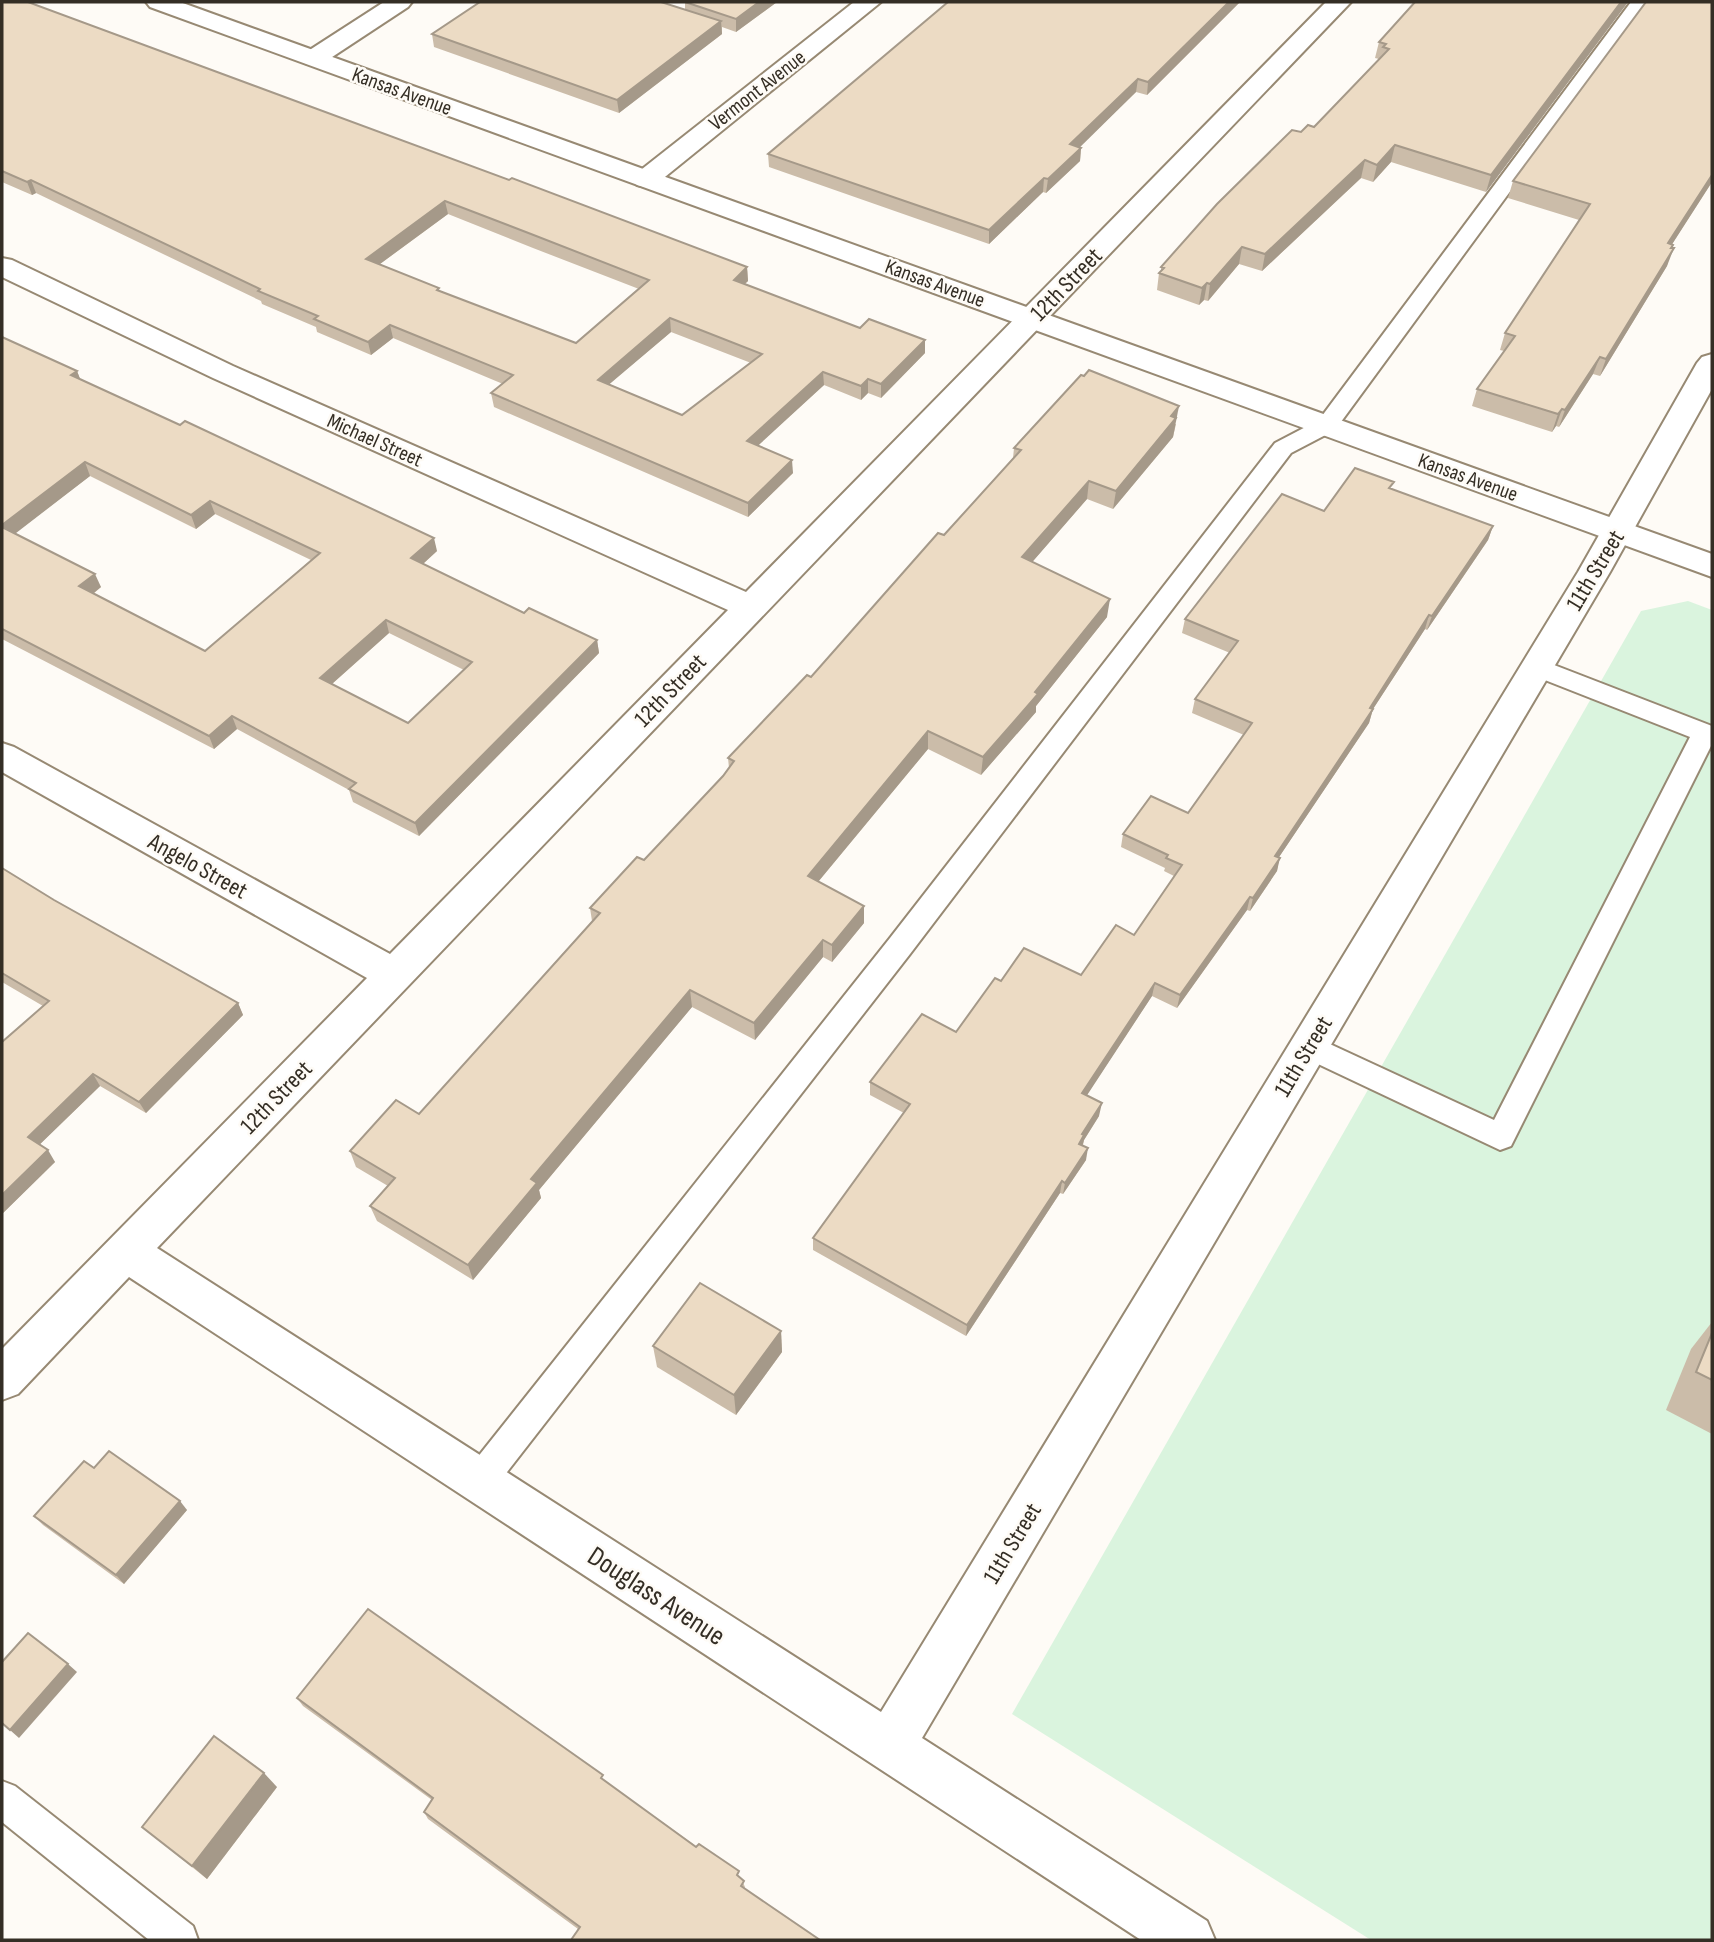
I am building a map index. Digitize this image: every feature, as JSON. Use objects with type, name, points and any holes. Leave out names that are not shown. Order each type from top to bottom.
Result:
[{"type":"street","name":"Kansas Avenue","points":[[158,2],[1033,317],[1712,566]]},
{"type":"street","points":[[314,58],[400,2]]},
{"type":"street","name":"Vermont Avenue","points":[[646,179],[869,2]]},
{"type":"street","name":"12th Street","points":[[2,1379],[1339,2]]},
{"type":"street","name":"Michael Street","points":[[2,266],[223,372],[751,607]]},
{"type":"street","name":"11th Street","points":[[889,1746],[1618,531],[1712,363]]},
{"type":"street","name":"Angelo Street","points":[[2,756],[395,975]]},
{"type":"street","name":"Douglass Avenue","points":[[125,1251],[481,1479],[1188,1940]]},
{"type":"lane","points":[[481,1479],[900,946],[1283,448],[1326,425],[1640,2]]},
{"type":"lane","points":[[1309,1047],[1500,1137],[1705,733],[1536,667]]},
{"type":"lane","points":[[2,1799],[179,1940]]},
{"type":"green space","points":[[1688,601],[1712,610],[1712,1940],[1371,1940],[1012,1714],[1641,611]]},
{"type":"building","points":[[2,2],[28,2],[509,180],[512,178],[747,267],[734,280],[860,328],[869,319],[925,340],[881,384],[868,379],[861,386],[823,372],[747,441],[792,460],[748,503],[491,393],[513,375],[390,325],[368,342],[314,319],[318,316],[258,291],[260,289],[31,180],[27,182],[2,171]],"holes":[[[445,201],[531,234],[649,280],[576,343],[437,290],[439,288],[366,259]],[[670,318],[762,354],[682,415],[598,380]]]},
{"type":"building","points":[[480,2],[661,2],[721,21],[617,100],[432,34]]},
{"type":"building","points":[[685,2],[759,2],[736,19]]},
{"type":"building","points":[[948,2],[1229,2],[1148,82],[1138,79],[1070,144],[1081,148],[1048,179],[1044,178],[989,230],[768,154]]},
{"type":"building","points":[[1415,2],[1621,2],[1491,175],[1395,145],[1377,165],[1365,160],[1265,254],[1242,247],[1210,284],[1207,283],[1202,288],[1159,273],[1164,268],[1161,267],[1217,204],[1292,130],[1301,132],[1308,125],[1314,127],[1389,49],[1383,47],[1386,44],[1379,42]]},
{"type":"building","points":[[1646,2],[1712,2],[1712,175],[1668,243],[1674,248],[1606,359],[1600,357],[1565,410],[1562,409],[1558,414],[1477,389],[1515,336],[1505,333],[1590,204],[1513,181]]},
{"type":"building","points":[[2,337],[77,371],[71,375],[180,425],[185,421],[434,538],[411,558],[524,613],[529,608],[597,640],[415,823],[349,789],[356,783],[232,716],[209,736],[2,629],[2,527],[95,574],[79,586],[205,651],[320,553],[210,501],[191,515],[85,462],[2,525]],"holes":[[[386,620],[472,662],[408,723],[320,678]]]},
{"type":"building","points":[[1089,370],[1179,406],[1171,416],[1176,418],[1116,491],[1089,481],[1022,557],[1110,599],[1035,692],[1038,694],[983,757],[928,731],[808,876],[864,906],[832,945],[823,940],[754,1023],[690,990],[531,1179],[537,1183],[468,1265],[370,1206],[395,1178],[350,1151],[396,1100],[419,1114],[600,913],[590,908],[637,857],[644,860],[723,776],[734,761],[728,758],[807,675],[811,677],[938,533],[944,535],[1021,450],[1014,448],[1081,375],[1084,376]]},
{"type":"building","points":[[1355,468],[1394,482],[1389,488],[1493,526],[1432,616],[1429,615],[1370,708],[1373,709],[1275,856],[1280,858],[1253,898],[1250,897],[1180,995],[1155,983],[1082,1093],[1102,1103],[1082,1134],[1084,1135],[1079,1144],[1088,1148],[1065,1183],[1062,1181],[967,1325],[813,1238],[910,1104],[870,1082],[922,1014],[956,1032],[995,978],[1001,981],[1024,948],[1081,975],[1116,925],[1134,935],[1182,865],[1166,858],[1168,855],[1123,834],[1151,796],[1188,813],[1252,723],[1195,699],[1238,641],[1185,619],[1282,494],[1324,511]]},
{"type":"building","points":[[2,868],[238,1003],[139,1102],[93,1074],[28,1137],[48,1150],[2,1195],[2,1042],[49,1001],[2,973]]},
{"type":"building","points":[[700,1283],[781,1331],[734,1395],[653,1346]]},
{"type":"building","points":[[1712,1333],[1712,1380],[1696,1372]]},
{"type":"building","points":[[109,1451],[180,1501],[116,1575],[34,1516],[84,1461],[94,1468]]},
{"type":"building","points":[[368,1609],[603,1775],[601,1778],[696,1847],[699,1844],[739,1871],[737,1875],[744,1881],[741,1886],[820,1940],[571,1940],[580,1927],[424,1812],[433,1798],[297,1698]]},
{"type":"building","points":[[28,1633],[68,1664],[10,1730],[2,1723],[2,1662]]},
{"type":"building","points":[[214,1736],[264,1773],[192,1866],[142,1827]]}]
